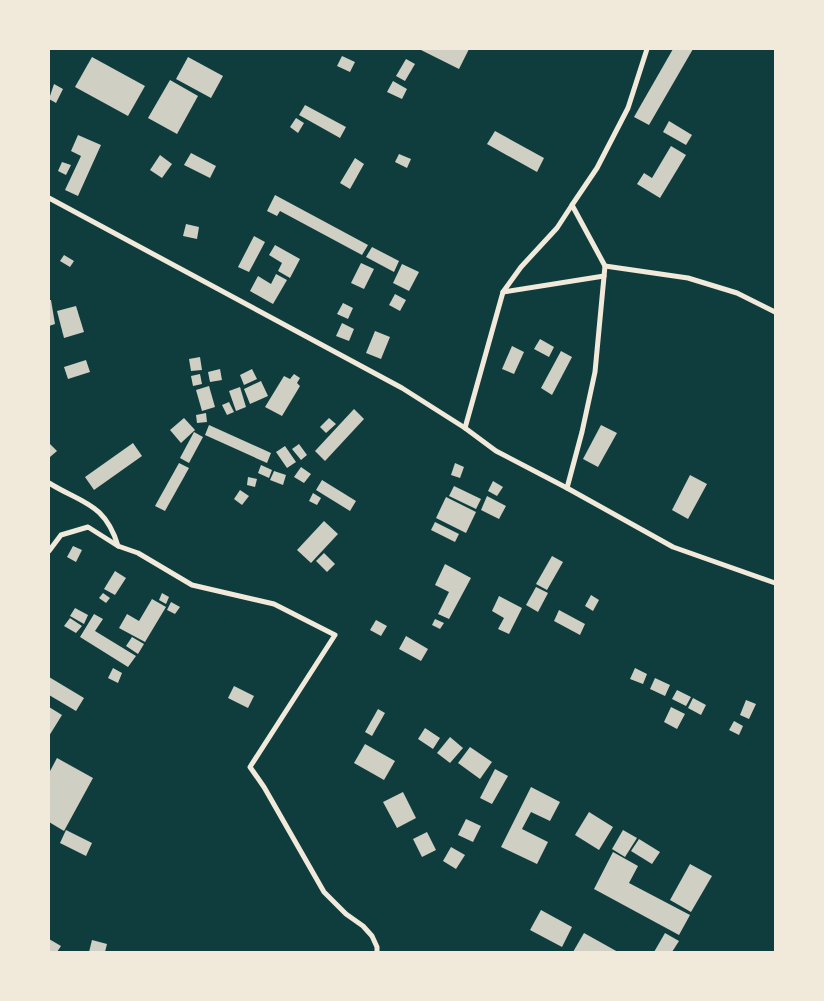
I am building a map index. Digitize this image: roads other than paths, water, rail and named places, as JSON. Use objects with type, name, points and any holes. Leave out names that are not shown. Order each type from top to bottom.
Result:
[{"type":"street","points":[[465,428],[502,292],[521,267],[557,228],[597,168],[628,108],[647,49]]},
{"type":"street","points":[[49,198],[402,388],[465,428],[496,451],[673,547],[775,583]]},
{"type":"street","points":[[566,488],[582,432],[595,372],[605,266],[572,205]]},
{"type":"street","points":[[605,266],[688,278],[737,293],[775,312]]},
{"type":"street","points":[[502,292],[604,276]]},
{"type":"street","points":[[49,483],[95,508],[108,520],[118,546]]},
{"type":"street","points":[[49,551],[61,535],[88,527],[118,546],[138,553],[192,585],[274,604],[334,635],[250,767],[264,787],[324,892],[372,936],[377,952]]}]
